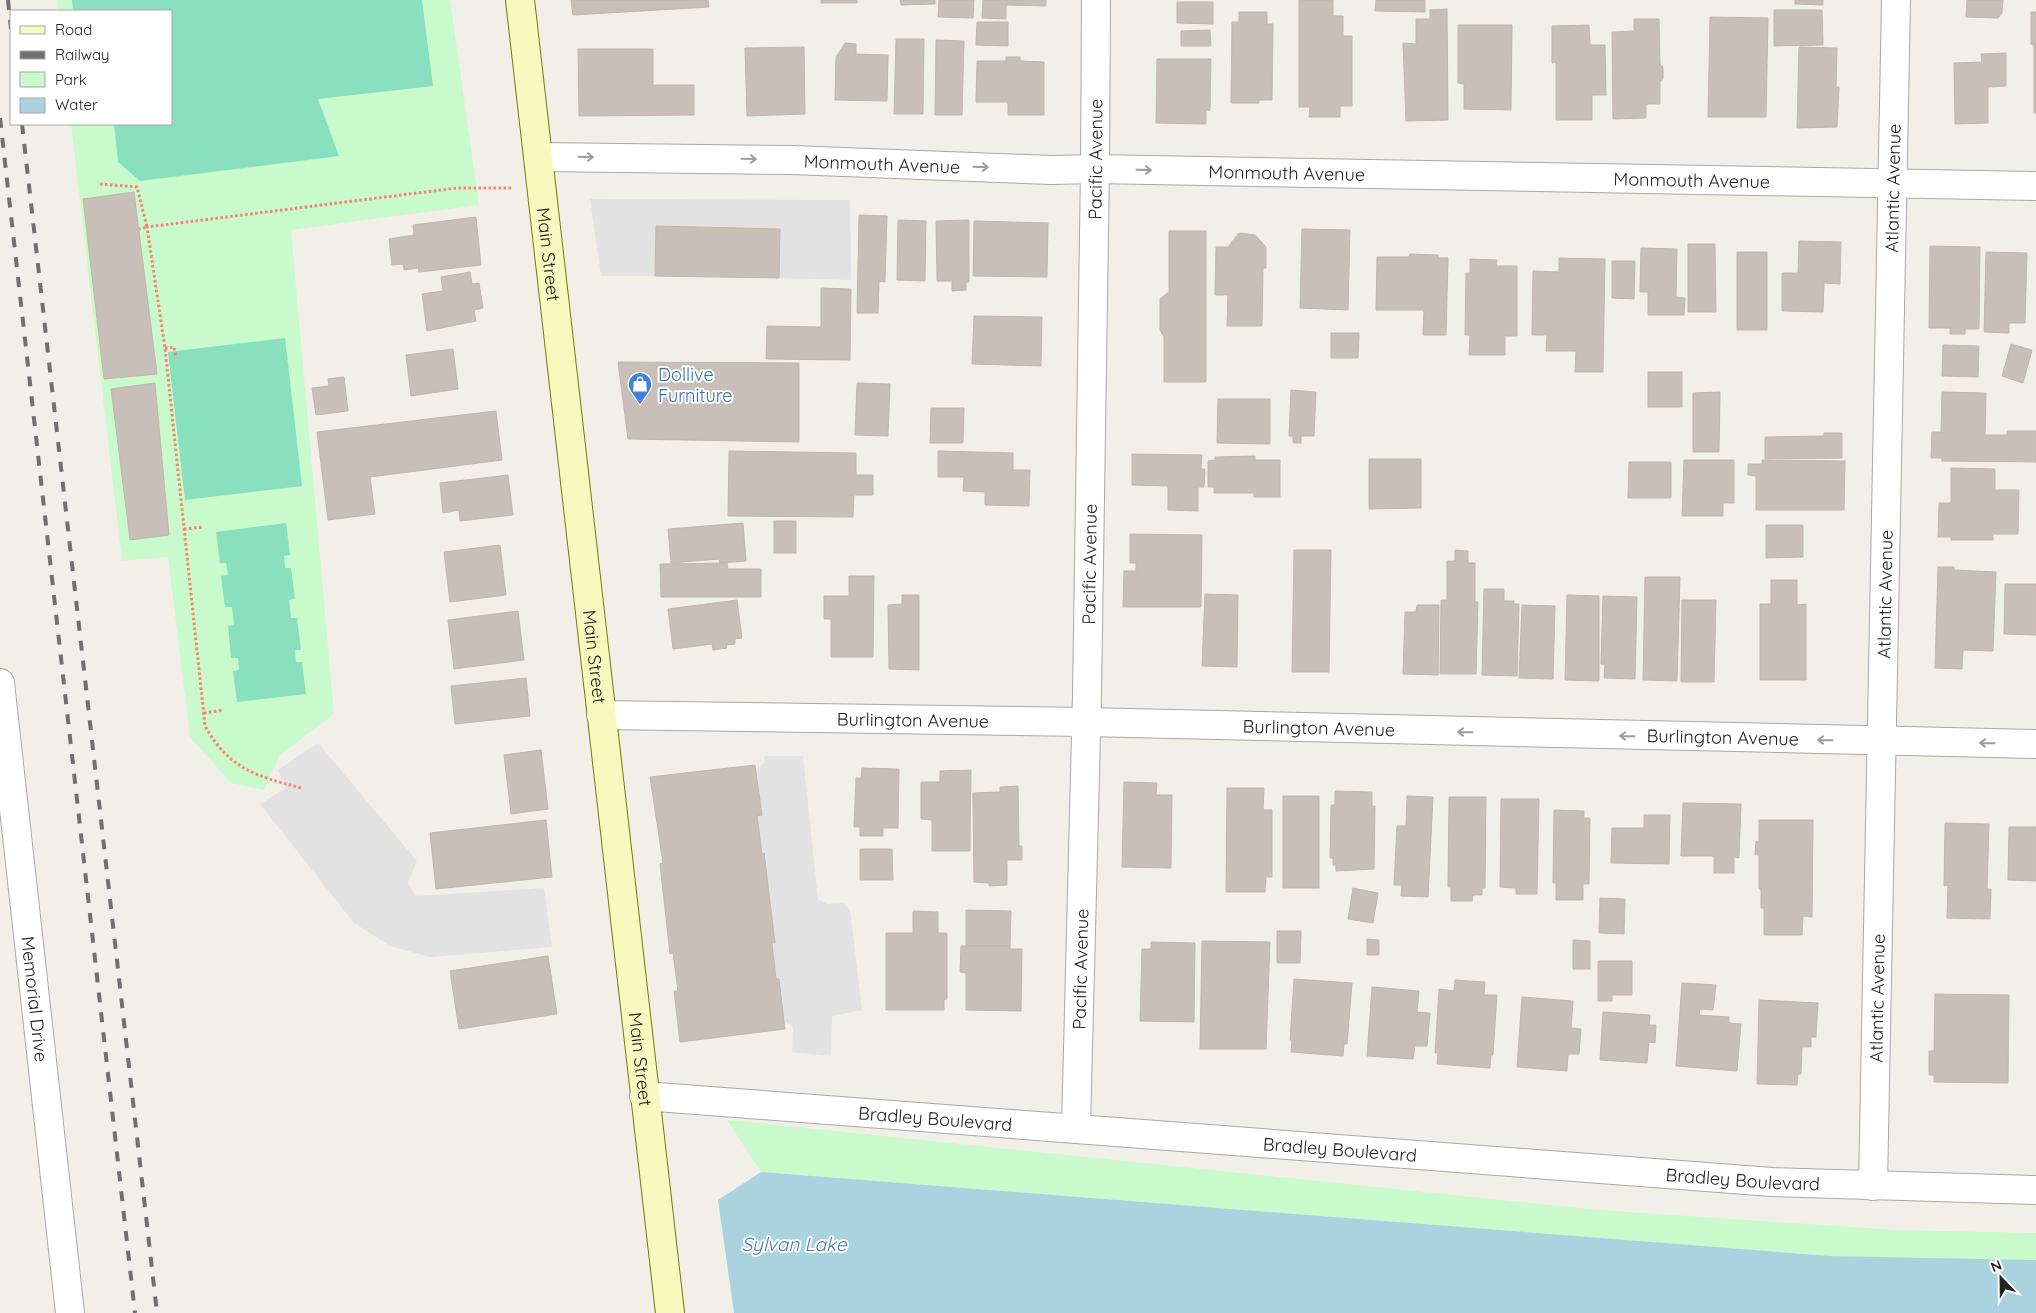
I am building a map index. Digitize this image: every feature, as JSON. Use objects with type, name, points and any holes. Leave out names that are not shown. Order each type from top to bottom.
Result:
[{"type":"main road","name":"Main Street","points":[[520,0],[670,1313]]},
{"type":"street","name":"Pacific Avenue","points":[[1076,1128],[1086,722],[1096,169],[1096,0]]},
{"type":"street","name":"Atlantic Avenue","points":[[1873,1186],[1896,0]]},
{"type":"street","name":"Monmouth Avenue","points":[[538,157],[792,160],[1052,170],[1096,169],[2036,186]]},
{"type":"street","name":"Memorial Drive","points":[[0,683],[70,1313]]},
{"type":"street","name":"Burlington Avenue","points":[[601,715],[1086,722],[2036,744]]},
{"type":"street","name":"Bradley Boulevard","points":[[644,1096],[1772,1182],[2036,1190]]},
{"type":"path","points":[[100,184],[137,187],[147,227],[165,348],[205,726],[215,743],[228,758],[245,770],[301,788]]},
{"type":"path","points":[[139,229],[457,188],[541,188]]},
{"type":"path","points":[[165,348],[174,347],[176,358]]},
{"type":"path","points":[[184,530],[203,527]]},
{"type":"path","points":[[204,712],[224,710]]},
{"type":"green space","points":[[57,0],[450,0],[479,205],[291,230],[334,714],[280,755],[264,790],[231,783],[190,737],[168,557],[122,561],[71,125],[172,125],[172,10],[58,10]]},
{"type":"green space","points":[[72,0],[422,0],[433,86],[318,99],[339,156],[140,181],[118,162],[114,125],[172,125],[172,10],[73,10]]},
{"type":"green space","points":[[285,338],[302,486],[185,500],[168,352]]},
{"type":"green space","points":[[286,523],[290,555],[284,556],[285,568],[291,568],[295,599],[289,600],[291,618],[297,618],[301,650],[295,650],[296,662],[302,662],[306,694],[237,702],[233,671],[239,670],[238,658],[231,658],[228,626],[234,625],[232,607],[225,607],[221,576],[228,575],[226,563],[220,563],[216,532]]},
{"type":"green space","points":[[727,1120],[1599,1210],[1897,1230],[2036,1233],[2036,1260],[1830,1256],[761,1172]]},
{"type":"shaded area","points":[[590,199],[850,200],[851,280],[779,278],[780,229],[657,226],[655,276],[601,276]]},
{"type":"shaded area","points":[[318,743],[417,861],[408,883],[416,896],[544,888],[552,947],[430,957],[390,946],[354,923],[260,804],[286,788],[278,770]]},
{"type":"shaded area","points":[[764,756],[803,756],[818,899],[827,904],[843,903],[850,910],[862,1010],[832,1016],[831,1056],[792,1052],[793,1029],[791,1025],[785,1022],[779,979],[776,979],[772,943],[775,943],[764,853],[762,854],[757,816],[762,815],[756,769],[765,762]]},
{"type":"water","name":"Sylvan Lake","points":[[761,1172],[1830,1256],[2036,1260],[2036,1313],[734,1313],[718,1200]]},
{"type":"building","points":[[571,0],[708,0],[709,7],[573,15]]},
{"type":"building","points":[[821,0],[857,0],[857,3],[821,3]]},
{"type":"building","points":[[900,0],[935,0],[935,4],[901,5]]},
{"type":"building","points":[[939,0],[974,0],[973,18],[938,17]]},
{"type":"building","points":[[983,0],[1046,0],[1046,6],[1006,5],[1006,19],[982,18]]},
{"type":"building","points":[[1299,0],[1333,0],[1333,16],[1343,16],[1343,36],[1352,36],[1352,106],[1340,106],[1340,117],[1309,117],[1310,107],[1299,107]]},
{"type":"building","points":[[1376,0],[1425,0],[1425,12],[1375,11]]},
{"type":"building","points":[[1795,0],[1823,0],[1823,5],[1795,4]]},
{"type":"building","points":[[1967,0],[2003,0],[2002,13],[1998,18],[1966,17]]},
{"type":"building","points":[[1177,2],[1213,2],[1213,24],[1177,23]]},
{"type":"building","points":[[1447,9],[1448,120],[1406,121],[1403,43],[1416,44],[1416,19],[1430,19],[1430,10]]},
{"type":"building","points":[[1774,10],[1822,10],[1823,45],[1774,46]]},
{"type":"building","points":[[1239,12],[1267,12],[1267,24],[1273,24],[1272,100],[1259,100],[1259,103],[1231,103],[1232,22],[1239,22]]},
{"type":"building","points":[[2031,12],[2036,12],[2036,46],[2031,44]]},
{"type":"building","points":[[1710,17],[1768,18],[1766,117],[1708,117]]},
{"type":"building","points":[[1634,19],[1659,19],[1660,64],[1663,67],[1663,79],[1660,81],[1660,104],[1646,104],[1646,118],[1613,119],[1612,32],[1634,31]]},
{"type":"building","points":[[977,22],[1008,22],[1008,46],[976,45]]},
{"type":"building","points":[[1458,25],[1512,25],[1511,110],[1464,109],[1464,84],[1458,83]]},
{"type":"building","points":[[1589,25],[1590,45],[1605,45],[1606,95],[1592,95],[1592,120],[1556,120],[1556,62],[1552,63],[1552,26]]},
{"type":"building","points":[[1210,30],[1211,46],[1181,46],[1181,31]]},
{"type":"building","points":[[896,39],[924,39],[923,114],[894,114]]},
{"type":"building","points":[[936,40],[964,41],[962,115],[935,115]]},
{"type":"building","points":[[845,43],[856,44],[856,54],[888,55],[887,101],[835,100],[836,57]]},
{"type":"building","points":[[2034,46],[2036,46],[2036,113],[2034,113]]},
{"type":"building","points":[[804,47],[805,114],[747,116],[745,48]]},
{"type":"building","points":[[1799,47],[1837,48],[1836,87],[1839,87],[1837,127],[1797,128]]},
{"type":"building","points":[[578,49],[653,49],[653,85],[694,85],[694,115],[579,116]]},
{"type":"building","points":[[2006,53],[2006,86],[1988,87],[1988,123],[1955,124],[1954,63],[1982,62],[1981,54]]},
{"type":"building","points":[[1006,57],[1020,57],[1020,61],[1044,62],[1044,115],[1008,115],[1008,102],[976,102],[977,61],[1006,61]]},
{"type":"building","points":[[1157,59],[1211,59],[1210,110],[1206,111],[1206,124],[1156,123]]},
{"type":"building","points":[[134,192],[157,374],[104,379],[83,199]]},
{"type":"building","points":[[859,215],[887,216],[885,282],[879,281],[878,313],[857,313]]},
{"type":"building","points":[[476,217],[481,265],[419,272],[418,268],[404,270],[403,264],[392,265],[389,239],[414,235],[413,225]]},
{"type":"building","points":[[898,220],[926,221],[925,281],[897,280]]},
{"type":"building","points":[[969,220],[969,282],[966,282],[966,290],[952,291],[952,281],[937,281],[936,221]]},
{"type":"building","points":[[974,221],[1048,223],[1047,277],[973,276]]},
{"type":"building","points":[[656,226],[780,229],[779,278],[655,276]]},
{"type":"building","points":[[1302,229],[1350,230],[1348,310],[1300,308]]},
{"type":"building","points":[[1169,231],[1206,231],[1206,382],[1164,382],[1164,337],[1160,330],[1160,299],[1169,292]]},
{"type":"building","points":[[1239,233],[1255,235],[1266,247],[1266,268],[1263,268],[1262,326],[1227,326],[1228,295],[1215,295],[1216,247],[1228,247]]},
{"type":"building","points":[[1799,241],[1841,242],[1840,284],[1824,283],[1823,312],[1782,311],[1782,273],[1798,273]]},
{"type":"building","points":[[1688,244],[1715,244],[1716,312],[1688,312]]},
{"type":"building","points":[[1930,246],[1980,247],[1979,329],[1965,329],[1965,334],[1950,334],[1950,328],[1929,328]]},
{"type":"building","points":[[1641,248],[1677,249],[1676,297],[1685,298],[1684,315],[1648,315],[1648,292],[1640,292]]},
{"type":"building","points":[[1737,252],[1767,252],[1767,330],[1737,330]]},
{"type":"building","points":[[1986,252],[2027,253],[2025,323],[2009,323],[2009,333],[1984,332]]},
{"type":"building","points":[[1410,254],[1438,255],[1438,258],[1448,258],[1446,335],[1423,335],[1424,310],[1376,310],[1377,257],[1409,257]]},
{"type":"building","points":[[1559,258],[1605,259],[1603,372],[1575,372],[1576,351],[1546,351],[1547,335],[1532,335],[1533,271],[1559,272]]},
{"type":"building","points":[[1470,259],[1497,260],[1496,266],[1517,266],[1517,336],[1505,336],[1505,355],[1469,355],[1470,335],[1465,335],[1466,273],[1470,273]]},
{"type":"building","points":[[1612,261],[1635,261],[1634,299],[1612,298]]},
{"type":"building","points":[[470,272],[472,284],[479,283],[483,308],[474,310],[476,321],[427,331],[422,294],[443,291],[441,277]]},
{"type":"building","points":[[821,288],[851,289],[850,360],[766,359],[767,326],[821,327]]},
{"type":"building","points":[[974,316],[1042,317],[1041,366],[972,364]]},
{"type":"building","points":[[1331,333],[1359,333],[1358,358],[1331,358]]},
{"type":"building","points":[[2011,344],[2032,350],[2023,383],[2002,376]]},
{"type":"building","points":[[1943,345],[1979,346],[1978,377],[1942,376]]},
{"type":"building","points":[[453,349],[458,389],[411,396],[406,355]]},
{"type":"building","points":[[618,362],[799,363],[799,442],[628,439]]},
{"type":"building","points":[[1648,372],[1682,372],[1682,407],[1648,407]]},
{"type":"building","points":[[344,377],[348,411],[316,415],[312,388],[329,386],[328,379]]},
{"type":"building","points":[[155,383],[169,535],[130,540],[111,389]]},
{"type":"building","points":[[857,383],[890,384],[888,436],[855,435]]},
{"type":"building","points":[[1291,390],[1316,392],[1314,436],[1301,436],[1301,443],[1293,443],[1293,436],[1289,436]]},
{"type":"building","points":[[1720,392],[1719,452],[1693,452],[1693,393]]},
{"type":"building","points":[[1942,392],[1986,393],[1985,435],[2007,435],[2007,431],[2036,431],[2036,462],[1942,461],[1942,458],[1931,458],[1932,432],[1941,432]]},
{"type":"building","points":[[1218,399],[1270,399],[1270,444],[1217,443]]},
{"type":"building","points":[[931,408],[964,408],[963,443],[930,443]]},
{"type":"building","points":[[496,411],[502,460],[370,477],[375,514],[328,520],[317,432]]},
{"type":"building","points":[[1824,433],[1842,433],[1842,458],[1765,459],[1765,437],[1824,436]]},
{"type":"building","points":[[729,451],[856,453],[856,475],[873,475],[873,495],[854,495],[853,517],[728,516]]},
{"type":"building","points":[[938,451],[1013,453],[1013,470],[1030,470],[1029,506],[985,505],[985,492],[963,491],[964,477],[938,477]]},
{"type":"building","points":[[1132,454],[1202,455],[1201,469],[1205,469],[1204,487],[1198,487],[1198,511],[1168,510],[1168,486],[1132,485]]},
{"type":"building","points":[[1255,456],[1255,460],[1280,460],[1280,497],[1254,497],[1254,493],[1214,493],[1214,487],[1208,487],[1208,461],[1215,460],[1215,457]]},
{"type":"building","points":[[1369,459],[1421,459],[1421,508],[1369,509]]},
{"type":"building","points":[[1684,460],[1734,460],[1734,503],[1723,503],[1723,516],[1682,516]]},
{"type":"building","points":[[1762,460],[1845,461],[1844,510],[1756,510],[1756,476],[1748,475],[1748,464],[1762,464]]},
{"type":"building","points":[[1629,462],[1671,462],[1671,498],[1628,498]]},
{"type":"building","points":[[1951,468],[1995,469],[1995,490],[2019,490],[2018,534],[1993,534],[1993,540],[1951,540],[1951,537],[1938,537],[1939,503],[1951,503]]},
{"type":"building","points":[[508,475],[513,515],[460,521],[459,510],[443,513],[440,483]]},
{"type":"building","points":[[774,521],[796,521],[796,553],[774,553]]},
{"type":"building","points":[[743,523],[746,561],[720,563],[719,559],[671,563],[668,529]]},
{"type":"building","points":[[1766,525],[1803,525],[1803,557],[1766,558]]},
{"type":"building","points":[[1130,534],[1202,535],[1201,607],[1123,607],[1124,571],[1136,571],[1136,563],[1130,563]]},
{"type":"building","points":[[500,545],[506,595],[450,602],[444,552]]},
{"type":"building","points":[[1294,550],[1331,550],[1329,672],[1292,672]]},
{"type":"building","points":[[1455,550],[1468,551],[1468,563],[1475,563],[1475,602],[1478,602],[1476,674],[1440,674],[1441,600],[1447,600],[1447,561],[1455,561]]},
{"type":"building","points":[[727,563],[728,569],[761,569],[761,597],[661,597],[660,564]]},
{"type":"building","points":[[1938,567],[1954,567],[1954,570],[1996,572],[1993,651],[1963,650],[1962,669],[1935,668]]},
{"type":"building","points":[[849,576],[874,576],[873,657],[831,657],[831,619],[824,619],[824,596],[849,596]]},
{"type":"building","points":[[1645,577],[1680,577],[1677,681],[1643,680]]},
{"type":"building","points":[[1771,580],[1797,580],[1797,605],[1806,604],[1806,680],[1760,680],[1760,604],[1771,604]]},
{"type":"building","points":[[2005,584],[2036,584],[2036,635],[2004,634]]},
{"type":"building","points":[[1484,589],[1504,589],[1504,601],[1514,601],[1514,604],[1519,604],[1517,676],[1482,675]]},
{"type":"building","points":[[1205,594],[1238,595],[1237,667],[1202,666]]},
{"type":"building","points":[[902,595],[919,595],[919,670],[889,669],[888,605],[902,604]]},
{"type":"building","points":[[1567,595],[1599,596],[1599,681],[1565,680]]},
{"type":"building","points":[[1603,596],[1637,597],[1635,679],[1604,678],[1605,664],[1601,664]]},
{"type":"building","points":[[737,600],[742,638],[735,639],[735,644],[726,645],[727,648],[713,650],[712,644],[673,649],[668,609]]},
{"type":"building","points":[[1682,600],[1716,600],[1714,682],[1681,682]]},
{"type":"building","points":[[1417,605],[1439,605],[1438,675],[1403,674],[1405,612],[1416,612]]},
{"type":"building","points":[[1522,605],[1555,606],[1553,679],[1519,678]]},
{"type":"building","points":[[518,611],[524,660],[454,669],[448,620]]},
{"type":"building","points":[[526,678],[530,716],[455,724],[451,686]]},
{"type":"building","points":[[541,750],[548,809],[511,814],[504,755]]},
{"type":"building","points":[[755,765],[762,815],[757,816],[762,854],[764,853],[775,943],[772,943],[776,979],[779,979],[785,1029],[680,1042],[674,991],[678,991],[673,953],[670,954],[660,864],[663,863],[650,777]]},
{"type":"building","points":[[862,768],[899,769],[898,828],[883,828],[883,836],[860,836],[860,827],[854,827],[856,778],[861,778]]},
{"type":"building","points":[[971,770],[970,851],[932,851],[932,820],[921,819],[921,782],[940,782],[940,771]]},
{"type":"building","points":[[1124,782],[1157,783],[1156,795],[1172,795],[1171,868],[1122,867]]},
{"type":"building","points":[[1018,786],[1019,846],[1022,846],[1022,860],[1007,860],[1007,885],[989,886],[989,883],[974,882],[973,793],[1000,792],[1000,787]]},
{"type":"building","points":[[1227,788],[1264,788],[1263,810],[1272,810],[1272,877],[1266,877],[1265,892],[1226,892]]},
{"type":"building","points":[[1335,791],[1372,792],[1372,806],[1375,806],[1374,869],[1336,871],[1336,865],[1333,865],[1333,858],[1330,858],[1331,805],[1335,805]]},
{"type":"building","points":[[1283,796],[1319,796],[1319,888],[1283,888]]},
{"type":"building","points":[[1407,796],[1433,797],[1428,897],[1401,896],[1402,885],[1394,885],[1397,826],[1406,826]]},
{"type":"building","points":[[1449,797],[1486,797],[1485,888],[1482,888],[1482,895],[1473,895],[1472,901],[1451,901],[1451,887],[1448,887]]},
{"type":"building","points":[[1501,799],[1539,799],[1537,894],[1516,894],[1516,888],[1500,887]]},
{"type":"building","points":[[1683,803],[1741,804],[1739,858],[1734,857],[1734,873],[1714,873],[1714,856],[1681,856]]},
{"type":"building","points":[[1554,810],[1584,811],[1584,818],[1590,818],[1589,884],[1583,884],[1583,900],[1556,900],[1556,883],[1553,883]]},
{"type":"building","points":[[1644,815],[1670,815],[1669,864],[1611,863],[1612,828],[1644,828]]},
{"type":"building","points":[[546,820],[552,877],[436,889],[430,833]]},
{"type":"building","points":[[1759,820],[1813,820],[1812,917],[1803,916],[1802,935],[1764,935],[1764,908],[1761,908],[1761,889],[1759,889],[1759,855],[1755,854],[1756,841],[1759,842]]},
{"type":"building","points":[[1945,823],[1989,824],[1987,889],[1991,889],[1990,919],[1947,918],[1948,885],[1944,886]]},
{"type":"building","points":[[2009,827],[2036,827],[2036,881],[2008,880]]},
{"type":"building","points":[[860,849],[892,849],[893,880],[860,880]]},
{"type":"building","points":[[1353,888],[1378,893],[1373,923],[1348,919]]},
{"type":"building","points":[[1600,898],[1625,899],[1624,934],[1599,933]]},
{"type":"building","points":[[966,910],[1011,911],[1010,946],[966,946]]},
{"type":"building","points":[[913,911],[938,912],[938,933],[947,933],[947,999],[944,1000],[944,1010],[886,1010],[886,933],[913,933]]},
{"type":"building","points":[[1277,931],[1301,931],[1300,963],[1277,963]]},
{"type":"building","points":[[1367,939],[1379,940],[1379,955],[1367,955]]},
{"type":"building","points":[[1573,940],[1590,941],[1590,969],[1573,969]]},
{"type":"building","points":[[1202,941],[1270,942],[1266,1049],[1200,1049]]},
{"type":"building","points":[[1151,942],[1195,943],[1194,1022],[1140,1021],[1142,949],[1151,949]]},
{"type":"building","points":[[961,946],[1010,946],[1010,949],[1022,949],[1021,1011],[966,1010],[966,973],[960,972]]},
{"type":"building","points":[[548,956],[557,1014],[459,1029],[450,971]]},
{"type":"building","points":[[1598,961],[1632,961],[1632,995],[1612,995],[1612,1001],[1598,1001]]},
{"type":"building","points":[[1294,979],[1352,983],[1347,1044],[1344,1044],[1343,1056],[1291,1052]]},
{"type":"building","points":[[1455,980],[1485,982],[1484,995],[1497,995],[1493,1055],[1491,1055],[1490,1068],[1437,1064],[1438,1053],[1435,1053],[1439,989],[1454,991]]},
{"type":"building","points":[[1682,983],[1716,985],[1713,1010],[1700,1009],[1699,1015],[1729,1017],[1729,1023],[1741,1024],[1737,1071],[1676,1066]]},
{"type":"building","points":[[1372,987],[1419,991],[1417,1012],[1430,1013],[1427,1046],[1415,1046],[1413,1059],[1367,1056]]},
{"type":"building","points":[[1935,994],[2009,995],[2008,1083],[1934,1082],[1934,1075],[1929,1075],[1929,1051],[1934,1051]]},
{"type":"building","points":[[1522,997],[1573,1001],[1571,1028],[1581,1029],[1579,1054],[1568,1054],[1567,1071],[1517,1067]]},
{"type":"building","points":[[1759,1000],[1818,1003],[1816,1037],[1811,1037],[1811,1047],[1802,1047],[1801,1074],[1798,1074],[1797,1085],[1757,1084]]},
{"type":"building","points":[[1603,1012],[1650,1015],[1649,1025],[1656,1025],[1655,1043],[1649,1042],[1647,1063],[1600,1060]]},
{"type":"railway","points":[[8,0],[10,19]]},
{"type":"railway","points":[[0,118],[135,1313]]},
{"type":"railway","points":[[22,125],[157,1313]]},
{"type":"place","name":"Dollive Furniture","points":[[640,405]]}]
